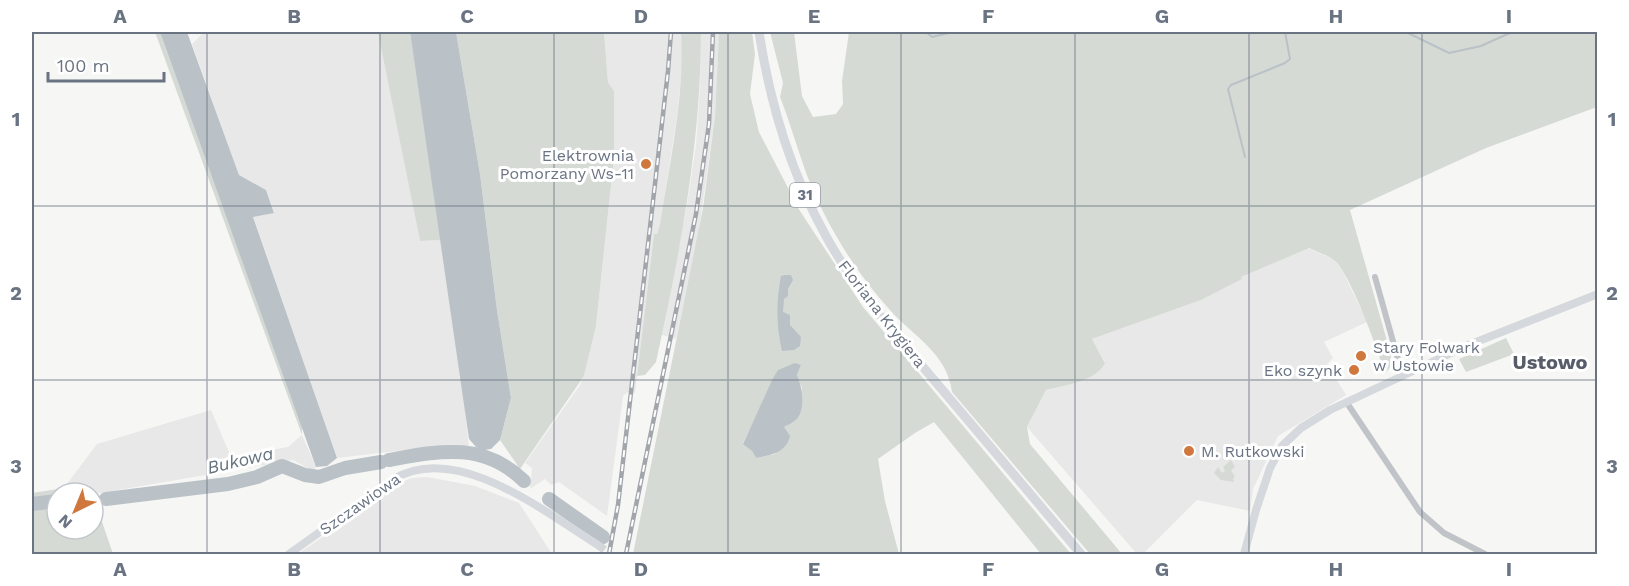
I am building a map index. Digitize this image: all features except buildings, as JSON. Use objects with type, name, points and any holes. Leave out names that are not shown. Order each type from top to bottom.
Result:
[{"type":"main road","name":"Floriana Krygiera","points":[[759,32],[774,108],[790,158],[807,199],[846,270],[898,337],[1081,555]]},
{"type":"street","points":[[1375,277],[1403,377]]},
{"type":"street","points":[[1244,555],[1264,482],[1279,450],[1305,424],[1480,340],[1598,294]]},
{"type":"street","points":[[1347,403],[1420,512],[1444,533],[1485,555]]},
{"type":"street","name":"Szczawiowa","points":[[289,555],[394,479],[408,472],[424,469],[461,473],[501,485],[519,494],[598,545]]},
{"type":"shaded area","points":[[155,32],[160,32],[302,426],[302,435]]},
{"type":"shaded area","points":[[160,32],[187,32],[239,175],[266,190],[274,213],[253,217],[337,458],[327,466],[316,467]]},
{"type":"shaded area","points":[[204,32],[379,32],[420,241],[441,240],[462,382],[469,448],[440,446],[337,458],[253,216],[274,212],[266,190],[239,175],[192,44]]},
{"type":"shaded area","points":[[378,32],[410,32],[441,240],[420,241]]},
{"type":"shaded area","points":[[410,32],[456,32],[480,174],[497,310],[511,398],[500,440],[491,449],[482,450],[469,439]]},
{"type":"shaded area","points":[[456,32],[604,32],[608,82],[614,91],[614,157],[596,326],[584,376],[520,469],[500,440],[511,398],[497,310],[480,174]]},
{"type":"shaded area","points":[[604,32],[681,32],[683,58],[677,117],[660,224],[657,234],[654,234],[635,393],[628,392],[623,396],[607,516],[559,482],[551,485],[545,479],[530,489],[532,468],[525,463],[580,385],[596,326],[614,157],[614,91],[608,82]]},
{"type":"shaded area","points":[[681,32],[701,32],[697,115],[688,198],[656,362],[645,375],[637,376],[654,234],[657,234],[660,224],[676,128],[681,80]]},
{"type":"shaded area","points":[[701,32],[719,32],[715,116],[698,237],[676,339],[662,335],[696,145]]},
{"type":"shaded area","points":[[719,32],[752,32],[755,54],[750,94],[759,132],[800,211],[863,307],[1071,554],[1041,554],[934,422],[878,459],[885,501],[899,554],[633,554],[703,208],[715,116]],"holes":[[[801,365],[797,375],[802,388],[796,420],[784,427],[775,454],[756,458],[743,443],[759,411]]]},
{"type":"shaded area","points":[[770,32],[794,32],[802,96],[813,117],[836,114],[843,104],[842,81],[849,32],[1597,32],[1597,107],[1486,148],[1350,210],[1391,355],[1390,367],[1385,374],[1363,313],[1340,267],[1331,258],[1309,248],[1241,277],[1242,279],[1201,300],[1092,339],[1105,363],[1087,379],[1046,390],[1027,427],[1030,444],[1122,554],[1090,554],[952,392],[949,378],[937,356],[899,320],[878,296],[845,250],[810,183],[780,97],[783,83]]},
{"type":"shaded area","points":[[1308,248],[1335,260],[1367,322],[1324,342],[1333,358],[1327,364],[1346,395],[1278,436],[1253,489],[1250,511],[1197,500],[1143,554],[1137,554],[1027,427],[1046,390],[1086,379],[1105,362],[1092,339],[1201,300],[1241,279],[1240,277]]},
{"type":"shaded area","points":[[791,275],[793,280],[788,289],[788,296],[784,299],[783,312],[790,315],[790,325],[801,337],[800,346],[794,350],[782,351],[778,323],[778,295],[781,276]]},
{"type":"shaded area","points":[[1506,338],[1514,354],[1466,372],[1459,359]]},
{"type":"shaded area","points":[[795,363],[801,365],[797,375],[802,397],[800,414],[796,420],[784,427],[790,436],[781,450],[756,458],[752,451],[743,444],[778,370]]},
{"type":"shaded area","points":[[211,410],[231,457],[288,447],[302,435],[316,467],[313,471],[293,460],[105,492],[105,481],[69,481],[97,444]]},
{"type":"shaded area","points":[[1231,460],[1235,467],[1231,470],[1235,477],[1234,482],[1221,480],[1214,473],[1218,467],[1222,473],[1225,471],[1223,467]]},
{"type":"shaded area","points":[[427,477],[475,486],[519,503],[552,554],[298,554],[402,482],[412,478]]},
{"type":"shaded area","points":[[45,491],[45,541],[105,541],[105,530],[113,554],[32,554],[32,493]]},
{"type":"waterway","points":[[926,32],[932,37],[953,32]]},
{"type":"waterway","points":[[1245,157],[1228,89],[1231,85],[1290,59],[1285,32]]},
{"type":"waterway","points":[[1406,32],[1449,53],[1481,46],[1512,32]]},
{"type":"waterway","points":[[481,456],[484,439]]},
{"type":"waterway","name":"Bukowa","points":[[389,460],[443,452],[476,454],[508,468],[524,481]]},
{"type":"waterway","name":"Bukowa","points":[[106,499],[228,484],[257,477],[282,466],[305,475],[319,477],[345,468],[381,462]]},
{"type":"waterway","name":"Bukowa","points":[[549,499],[603,537]]},
{"type":"waterway","name":"Bukowa","points":[[32,504],[45,502]]},
{"type":"tunnel","points":[[598,545],[610,554]]},
{"type":"railway","points":[[609,554],[618,505],[671,32]]},
{"type":"railway","points":[[626,554],[696,214],[709,124],[713,32]]},
{"type":"place","name":"Elektrownia Pomorzany Ws-11","points":[[646,164]]},
{"type":"place","name":"Stary Folwark w Ustowie","points":[[1361,356]]},
{"type":"place","name":"Eko szynk","points":[[1354,370]]},
{"type":"place","name":"M. Rutkowski","points":[[1189,451]]},
{"type":"district","name":"Ustowo","points":[[1550,362]]}]
